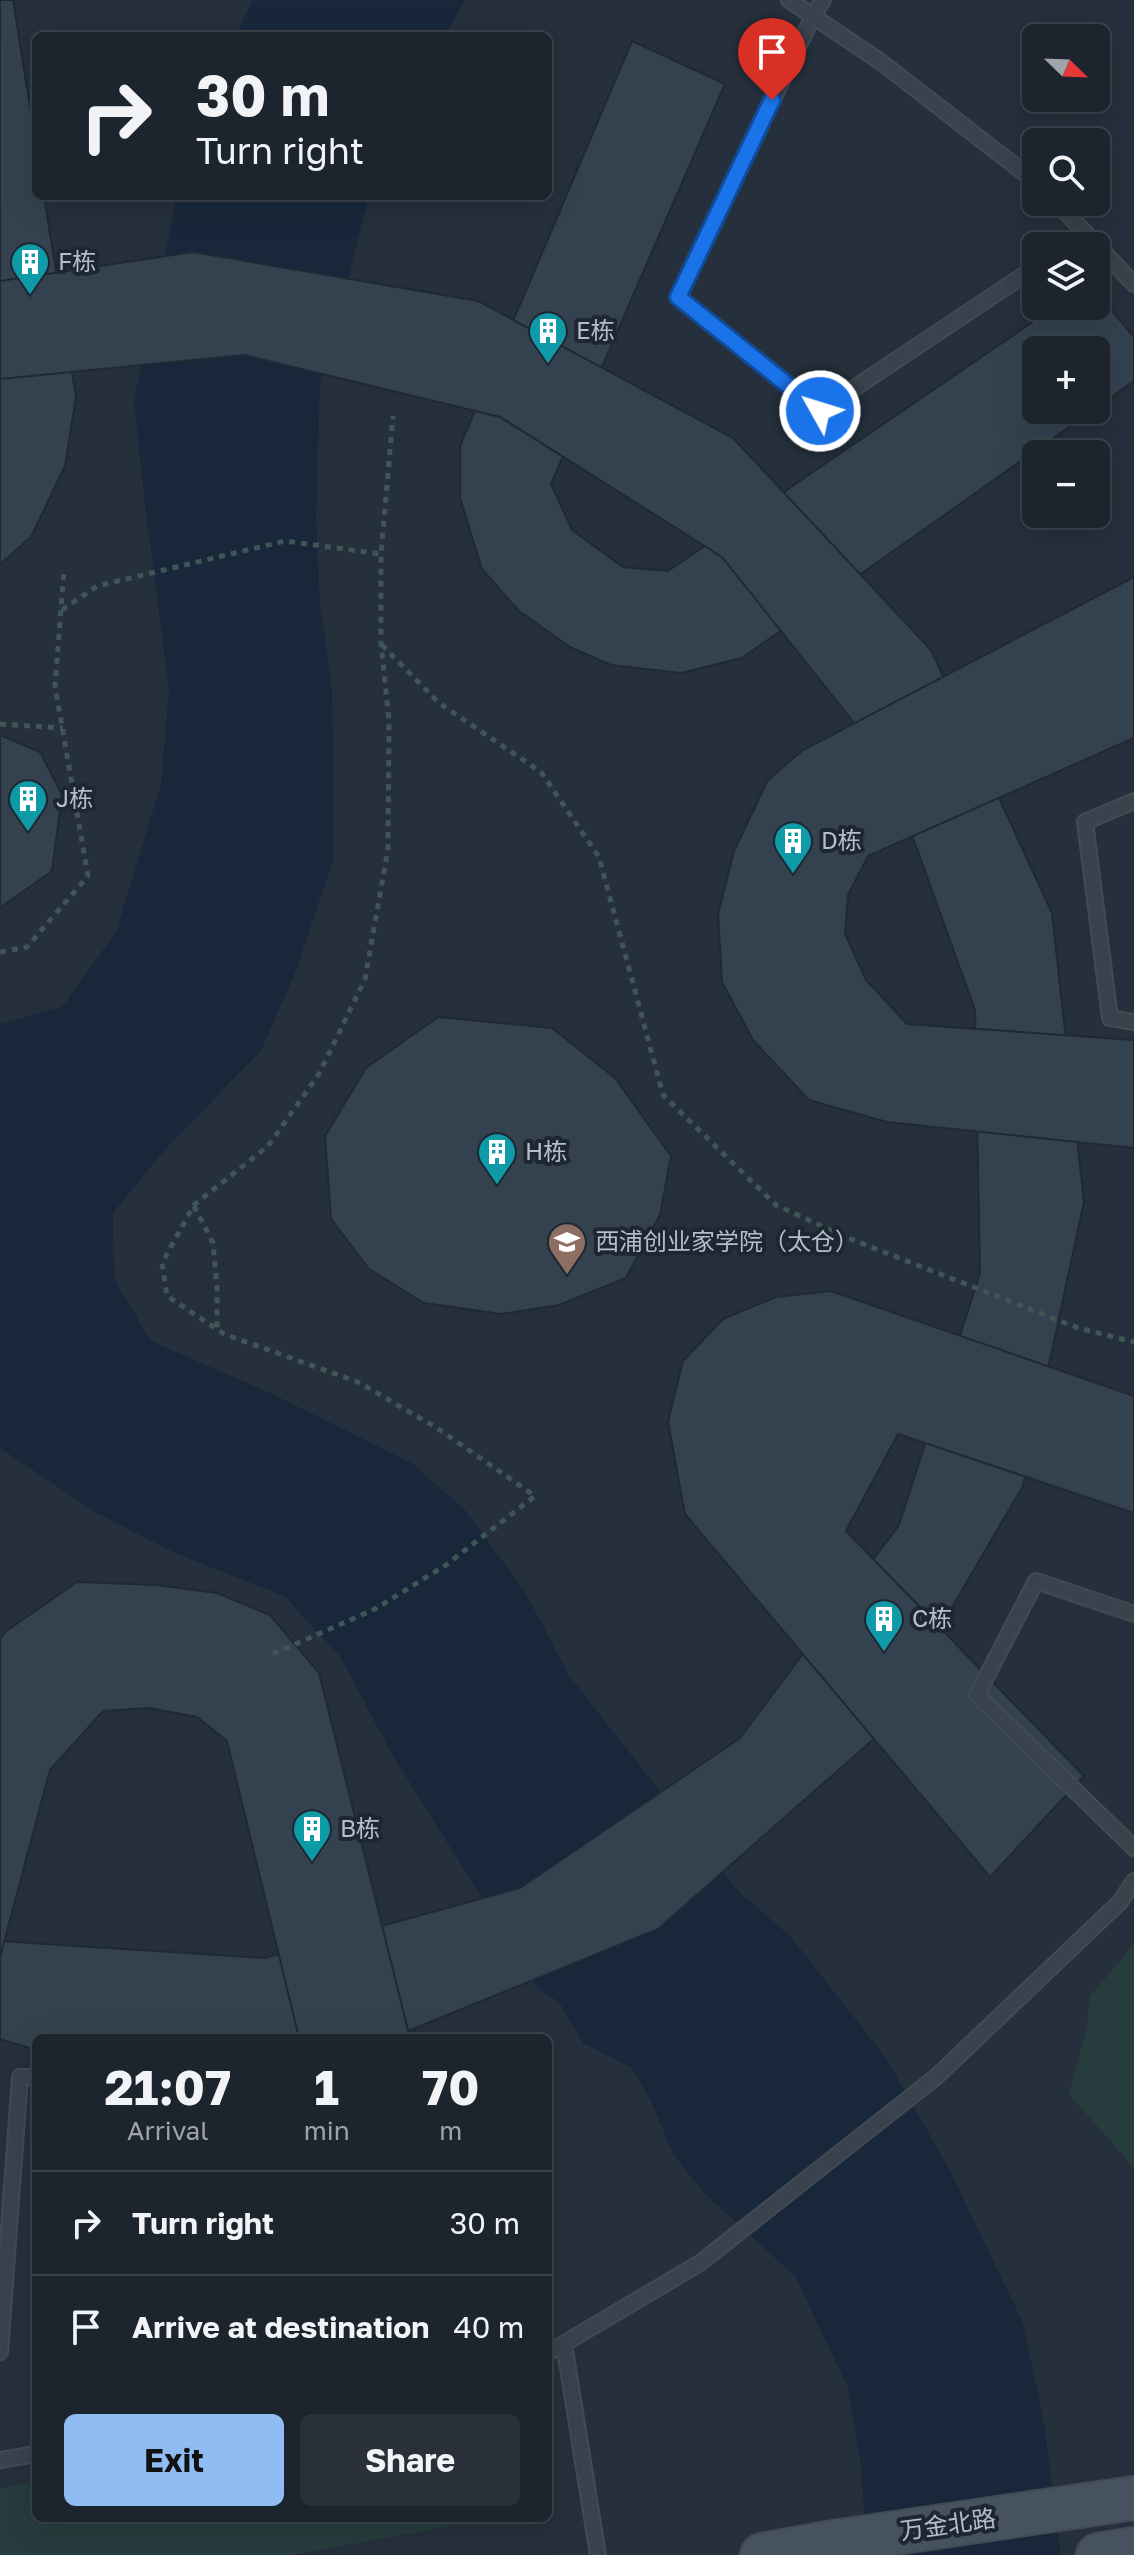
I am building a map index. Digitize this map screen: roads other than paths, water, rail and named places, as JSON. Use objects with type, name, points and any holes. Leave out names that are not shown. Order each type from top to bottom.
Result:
[{"type":"street","name":"万金北路","points":[[762,2555],[1120,2501]]},
{"type":"street","points":[[1100,2555],[1134,2549]]},
{"type":"lane","points":[[789,0],[881,62],[1022,171]]},
{"type":"lane","points":[[823,0],[678,297],[820,411],[1022,276]]},
{"type":"lane","points":[[1070,216],[1085,232]]},
{"type":"lane","points":[[1110,258],[1134,284]]},
{"type":"lane","points":[[1134,801],[1085,822],[1110,1018],[1134,1022]]},
{"type":"lane","points":[[1134,1614],[1036,1581],[977,1695],[1134,1848]]},
{"type":"lane","points":[[552,2351],[700,2263],[936,2077],[1120,1902],[1134,1881]]},
{"type":"lane","points":[[0,2352],[20,2077],[32,2077]]},
{"type":"lane","points":[[564,2344],[598,2555]]},
{"type":"lane","points":[[0,2460],[32,2455]]},
{"type":"water","points":[[253,0],[465,0],[447,32],[237,32]]},
{"type":"water","points":[[176,200],[368,200],[320,385],[316,516],[320,602],[332,690],[334,857],[295,973],[261,1051],[168,1146],[113,1213],[114,1279],[151,1341],[268,1392],[413,1464],[466,1511],[527,1595],[568,1674],[739,1892],[791,1937],[886,2058],[948,2167],[1023,2323],[1044,2423],[1061,2555],[868,2555],[860,2459],[848,2388],[795,2276],[705,2194],[673,2154],[652,2103],[632,2068],[583,2043],[559,2002],[539,1989],[393,1756],[340,1656],[284,1596],[173,1552],[97,1513],[0,1448],[0,1024],[62,1007],[116,932],[161,784],[169,690],[134,400]]},
{"type":"place","name":"F栋","points":[[30,296]]},
{"type":"place","name":"E栋","points":[[548,365]]},
{"type":"place","name":"J栋","points":[[28,833]]},
{"type":"place","name":"D栋","points":[[793,875]]},
{"type":"place","name":"H栋","points":[[497,1186]]},
{"type":"place","name":"西浦创业家学院（太仓）","points":[[567,1276]]},
{"type":"place","name":"C栋","points":[[884,1653]]},
{"type":"place","name":"B栋","points":[[312,1863]]}]
